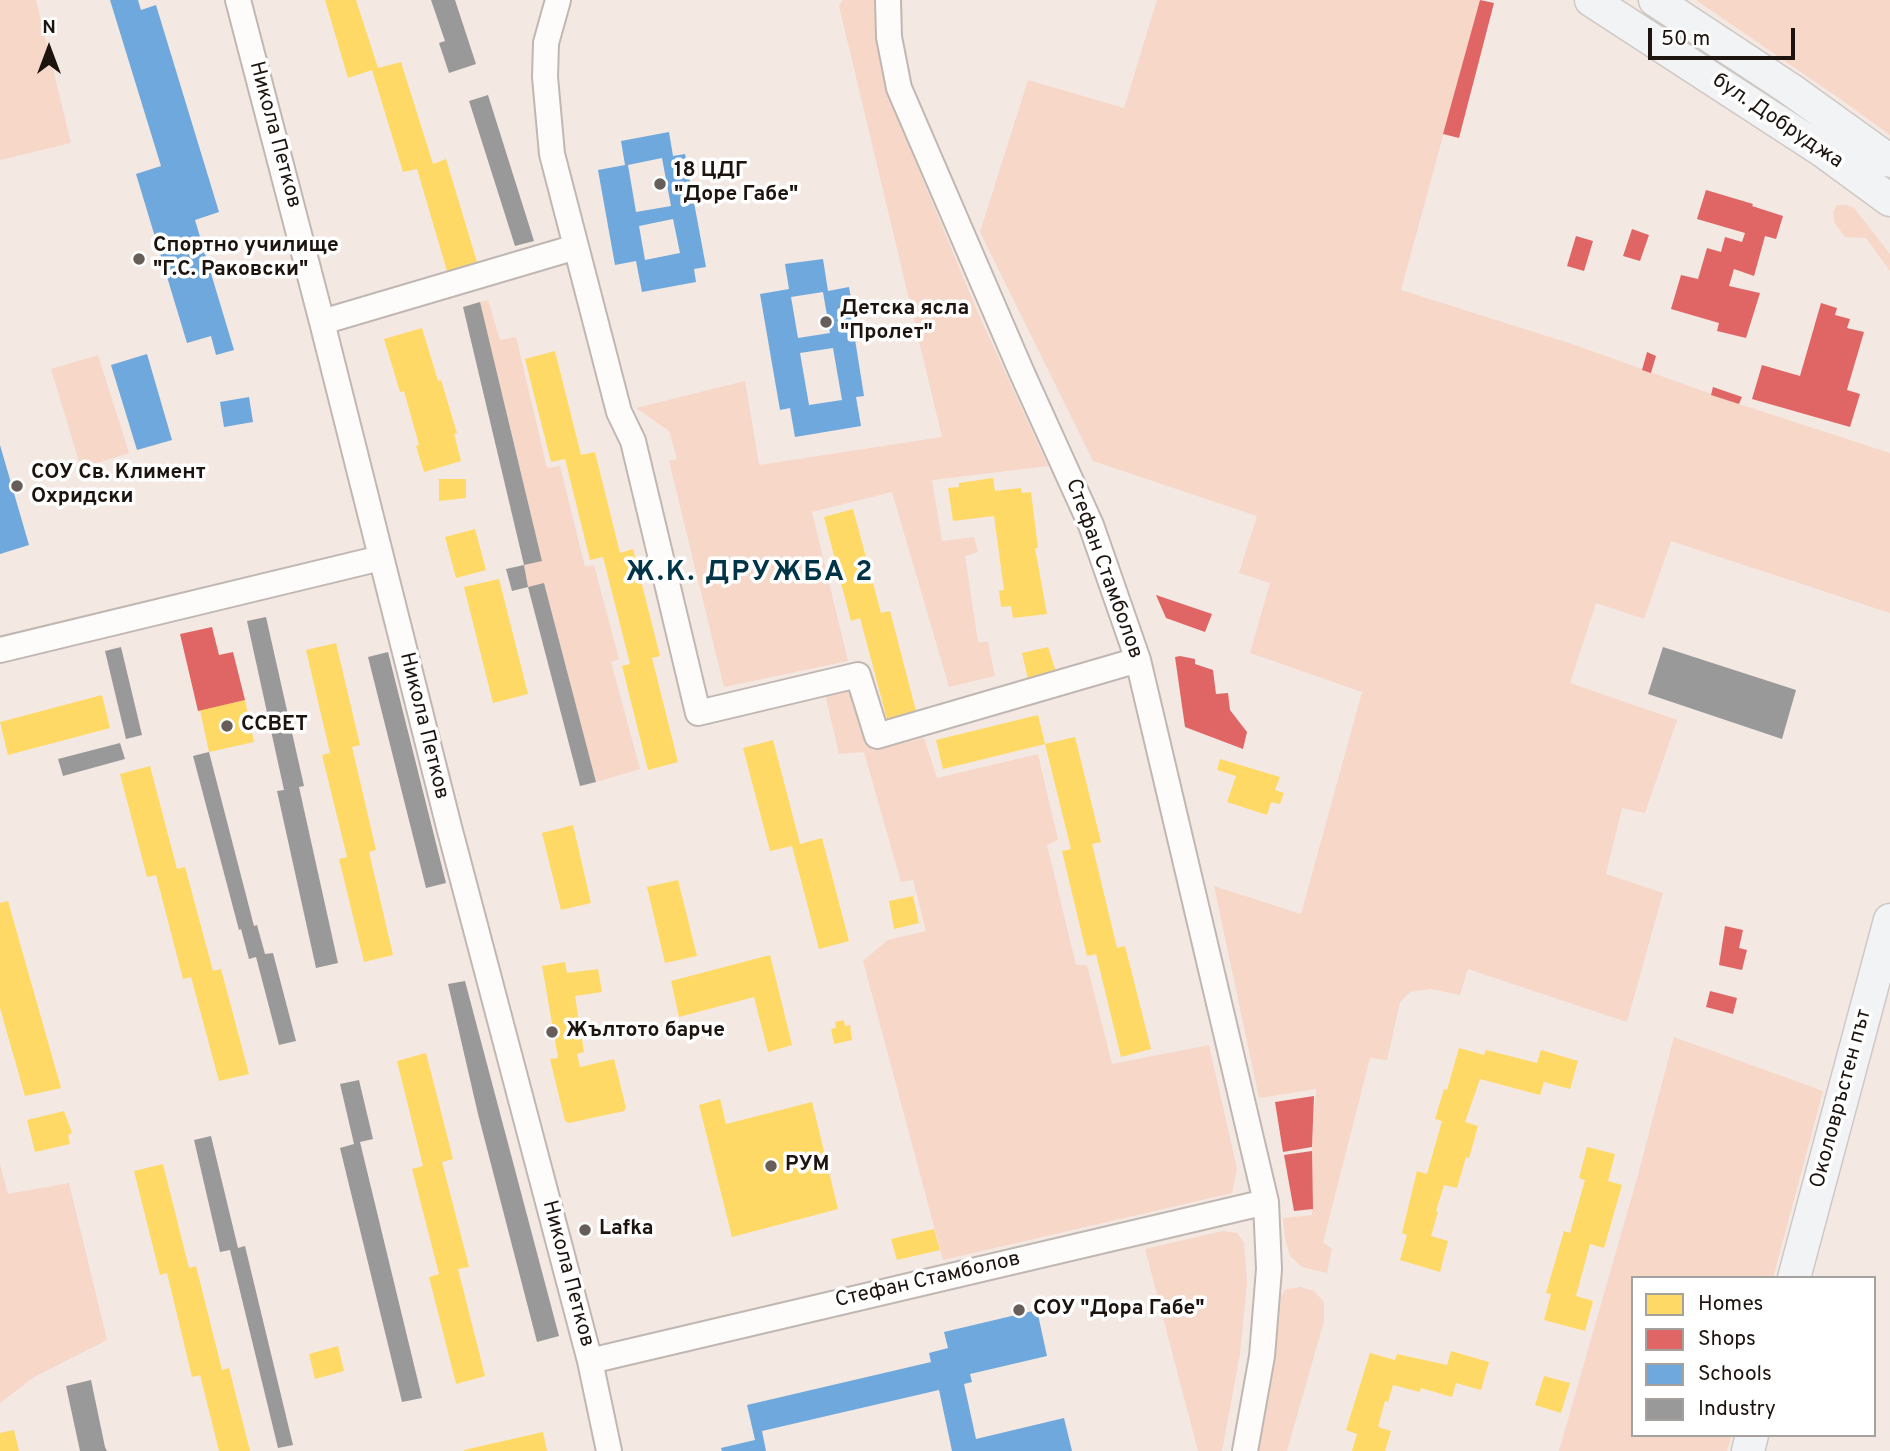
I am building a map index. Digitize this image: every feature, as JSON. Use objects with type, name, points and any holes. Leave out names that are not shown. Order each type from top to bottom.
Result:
[{"type":"main road","name":"бул. Добруджа","points":[[1591,0],[1823,151],[1890,200]]},
{"type":"main road","name":"бул. Добруджа","points":[[1655,0],[1790,89],[1890,161]]},
{"type":"main road","name":"Околовръстен път","points":[[1795,1276],[1890,919]]},
{"type":"street","name":"Никола Петков","points":[[238,0],[452,839],[590,1361],[608,1451]]},
{"type":"street","points":[[558,0],[546,43],[547,116],[552,154],[618,412],[633,441],[698,713],[858,675],[877,736],[1138,660]]},
{"type":"street","name":"Стефан Стамболов","points":[[888,0],[889,37],[899,88],[1091,525],[1116,590],[1138,660],[1266,1202],[1269,1269],[1262,1356],[1245,1451]]},
{"type":"street","points":[[322,322],[576,247]]},
{"type":"street","points":[[0,650],[381,558]]},
{"type":"street","name":"Стефан Стамболов","points":[[590,1361],[1266,1202]]},
{"type":"shaded area","points":[[0,0],[36,0],[71,143],[0,160]]},
{"type":"shaded area","points":[[843,0],[876,0],[876,38],[886,90],[975,306],[1048,466],[932,480],[942,541],[974,537],[978,552],[965,556],[978,642],[988,642],[995,676],[949,687],[892,492],[812,512],[848,661],[724,687],[669,461],[677,459],[669,431],[636,408],[745,381],[759,465],[942,437],[839,6]]},
{"type":"shaded area","points":[[1157,0],[1480,0],[1401,290],[1575,345],[1739,404],[1890,453],[1890,613],[1671,541],[1644,619],[1596,603],[1570,683],[1677,720],[1645,813],[1622,808],[1606,874],[1663,893],[1627,1022],[1468,969],[1460,995],[1430,989],[1410,992],[1400,1002],[1387,1060],[1370,1058],[1323,1242],[1332,1249],[1327,1273],[1302,1267],[1290,1256],[1283,1218],[1312,1215],[1312,1147],[1316,1089],[1259,1098],[1214,886],[1301,914],[1362,692],[1250,653],[1270,583],[1239,573],[1257,516],[1093,461],[980,232],[1028,80],[1124,108]]},
{"type":"shaded area","points":[[1696,0],[1890,0],[1890,135],[1846,103]]},
{"type":"shaded area","points":[[1837,205],[1854,208],[1890,254],[1890,271],[1866,238],[1845,237],[1834,222],[1833,212]]},
{"type":"shaded area","points":[[488,300],[500,340],[516,337],[547,468],[560,466],[585,567],[594,565],[619,659],[611,662],[640,769],[596,782],[544,584],[528,587],[524,565],[542,560],[480,302]]},
{"type":"shaded area","points":[[98,355],[129,453],[81,468],[51,369]]},
{"type":"shaded area","points":[[851,687],[872,751],[924,738],[937,778],[1038,754],[1058,840],[1047,845],[1076,965],[1087,965],[1112,1064],[1209,1045],[1237,1169],[1232,1193],[943,1260],[863,961],[888,940],[926,931],[913,880],[901,882],[864,752],[839,754],[825,694]]},
{"type":"shaded area","points":[[1674,1037],[1823,1091],[1774,1276],[1631,1276],[1631,1437],[1731,1437],[1727,1451],[1559,1451],[1638,1175]]},
{"type":"shaded area","points":[[0,1164],[8,1194],[69,1183],[107,1340],[34,1377],[0,1403]]},
{"type":"shaded area","points":[[1223,1231],[1237,1233],[1244,1243],[1247,1283],[1240,1354],[1222,1451],[1198,1451],[1145,1249]]},
{"type":"shaded area","points":[[1300,1287],[1314,1291],[1324,1302],[1324,1321],[1287,1451],[1257,1451],[1273,1358],[1277,1302],[1286,1289]]},
{"type":"building: Homes","points":[[325,0],[356,0],[378,68],[401,62],[433,164],[446,159],[477,262],[447,271],[417,169],[403,172],[372,70],[348,78]]},
{"type":"building: Homes","points":[[422,328],[457,433],[454,434],[461,461],[424,472],[404,391],[400,392],[384,339]]},
{"type":"building: Homes","points":[[555,351],[581,455],[595,452],[620,553],[633,549],[660,656],[652,658],[678,762],[648,770],[622,666],[630,664],[603,557],[590,560],[565,459],[551,462],[525,359]]},
{"type":"building: Homes","points":[[993,478],[995,491],[1021,488],[1022,493],[1031,492],[1038,548],[1035,548],[1047,614],[1013,618],[1011,606],[1001,607],[999,591],[1004,590],[994,516],[953,521],[948,488],[959,487],[959,483]]},
{"type":"building: Homes","points":[[439,479],[466,479],[466,498],[439,501]]},
{"type":"building: Homes","points":[[853,509],[881,613],[890,611],[917,715],[888,723],[860,618],[851,621],[824,517]]},
{"type":"building: Homes","points":[[475,529],[486,570],[456,578],[445,537]]},
{"type":"building: Homes","points":[[499,579],[528,694],[493,703],[464,587]]},
{"type":"building: Homes","points":[[336,643],[360,745],[352,747],[376,850],[369,852],[393,955],[364,962],[339,859],[347,857],[322,755],[330,753],[306,650]]},
{"type":"building: Homes","points":[[1048,647],[1056,672],[1028,679],[1022,653]]},
{"type":"building: Homes","points":[[102,695],[110,728],[8,755],[0,722]]},
{"type":"building: Homes","name":"ССВЕТ","points":[[245,700],[254,742],[209,752],[200,710]]},
{"type":"building: Homes","points":[[1038,715],[1045,744],[943,769],[936,740]]},
{"type":"building: Homes","points":[[1075,737],[1101,842],[1092,844],[1117,948],[1125,946],[1151,1049],[1121,1057],[1096,954],[1087,956],[1062,851],[1071,849],[1045,744]]},
{"type":"building: Homes","points":[[773,740],[800,844],[822,838],[849,941],[819,949],[792,846],[770,851],[743,748]]},
{"type":"building: Homes","points":[[1220,759],[1280,777],[1275,790],[1284,793],[1280,804],[1271,802],[1267,815],[1227,802],[1236,776],[1217,770]]},
{"type":"building: Homes","points":[[150,766],[177,869],[185,867],[213,971],[221,969],[249,1074],[219,1081],[191,977],[183,979],[156,875],[147,877],[120,774]]},
{"type":"building: Homes","points":[[573,825],[591,903],[561,910],[542,833]]},
{"type":"building: Homes","points":[[678,880],[697,956],[665,963],[647,887]]},
{"type":"building: Homes","points":[[913,896],[919,923],[894,929],[889,901]]},
{"type":"building: Homes","points":[[8,901],[61,1088],[25,1096],[0,1008],[0,903]]},
{"type":"building: Homes","points":[[770,955],[792,1045],[768,1052],[754,997],[679,1017],[671,981]]},
{"type":"building: Homes","points":[[565,962],[567,973],[598,969],[602,992],[575,996],[584,1052],[577,1054],[580,1067],[614,1059],[626,1108],[624,1111],[569,1123],[565,1121],[550,1059],[558,1058],[542,966]]},
{"type":"building: Homes","points":[[844,1020],[845,1026],[850,1025],[852,1040],[834,1044],[831,1029],[836,1028],[835,1022]]},
{"type":"building: Homes","points":[[1459,1048],[1484,1055],[1486,1050],[1537,1063],[1541,1050],[1578,1061],[1570,1089],[1544,1082],[1540,1095],[1480,1079],[1465,1122],[1478,1126],[1469,1158],[1466,1157],[1457,1188],[1444,1185],[1436,1211],[1438,1212],[1431,1236],[1448,1241],[1440,1272],[1400,1260],[1407,1235],[1402,1233],[1417,1171],[1427,1174],[1442,1121],[1435,1119]]},
{"type":"building: Homes","points":[[426,1053],[453,1159],[442,1162],[469,1267],[458,1269],[485,1376],[456,1384],[429,1277],[439,1274],[412,1169],[423,1166],[397,1061]]},
{"type":"building: Homes","name":"РУМ","points":[[720,1099],[726,1124],[812,1102],[838,1209],[732,1237],[699,1105]]},
{"type":"building: Homes","points":[[64,1111],[72,1133],[68,1135],[70,1144],[35,1152],[27,1120]]},
{"type":"building: Homes","points":[[1587,1147],[1615,1154],[1608,1181],[1622,1185],[1604,1248],[1590,1244],[1576,1296],[1593,1301],[1585,1331],[1544,1320],[1551,1294],[1546,1293],[1564,1231],[1570,1233],[1585,1180],[1579,1178]]},
{"type":"building: Homes","points":[[163,1164],[189,1268],[196,1266],[222,1370],[229,1368],[250,1451],[219,1451],[200,1375],[192,1377],[167,1273],[160,1275],[134,1171]]},
{"type":"building: Homes","points":[[934,1229],[940,1250],[897,1260],[891,1239]]},
{"type":"building: Homes","points":[[338,1346],[344,1371],[315,1379],[309,1354]]},
{"type":"building: Homes","points":[[1451,1351],[1489,1362],[1481,1390],[1456,1383],[1452,1397],[1421,1388],[1420,1392],[1393,1385],[1388,1402],[1385,1401],[1378,1427],[1391,1431],[1385,1451],[1352,1451],[1357,1434],[1346,1430],[1370,1353],[1395,1360],[1397,1354],[1447,1365]]},
{"type":"building: Homes","points":[[1544,1376],[1570,1383],[1561,1413],[1535,1405]]},
{"type":"building: Homes","points":[[14,1430],[19,1451],[0,1451],[0,1433]]},
{"type":"building: Homes","points":[[543,1432],[547,1451],[464,1451],[464,1450]]},
{"type":"building: Shops","points":[[1480,0],[1494,3],[1459,138],[1443,134]]},
{"type":"building: Shops","points":[[1706,190],[1783,216],[1776,239],[1765,236],[1754,276],[1734,269],[1729,286],[1760,293],[1746,338],[1717,331],[1719,323],[1671,309],[1681,275],[1698,279],[1707,248],[1721,252],[1725,237],[1742,242],[1745,233],[1697,219]]},
{"type":"building: Shops","points":[[1632,229],[1649,235],[1640,261],[1623,256]]},
{"type":"building: Shops","points":[[1576,236],[1593,241],[1584,271],[1567,266]]},
{"type":"building: Shops","points":[[1821,303],[1837,308],[1835,315],[1850,319],[1847,328],[1864,332],[1847,390],[1860,394],[1850,427],[1752,399],[1762,365],[1800,376]]},
{"type":"building: Shops","points":[[1647,352],[1656,356],[1651,373],[1642,370]]},
{"type":"building: Shops","points":[[1713,387],[1742,397],[1739,404],[1711,395]]},
{"type":"building: Shops","points":[[1156,595],[1212,614],[1205,632],[1166,618]]},
{"type":"building: Shops","points":[[212,627],[219,655],[233,652],[245,700],[198,711],[180,634]]},
{"type":"building: Shops","points":[[1175,657],[1195,659],[1195,664],[1213,670],[1216,694],[1228,693],[1230,710],[1247,732],[1243,749],[1185,727]]},
{"type":"building: Shops","points":[[1725,926],[1743,930],[1739,948],[1747,950],[1742,970],[1719,965]]},
{"type":"building: Shops","points":[[1710,991],[1737,998],[1733,1014],[1706,1007]]},
{"type":"building: Shops","points":[[1314,1096],[1312,1147],[1283,1152],[1275,1102]]},
{"type":"building: Shops","points":[[1312,1151],[1313,1209],[1294,1211],[1284,1155]]},
{"type":"building: Schools","points":[[110,0],[138,0],[141,10],[156,5],[219,212],[195,220],[234,350],[216,355],[211,336],[187,343],[136,174],[161,166]]},
{"type":"building: Schools","points":[[669,132],[673,156],[685,154],[706,267],[694,269],[696,282],[642,292],[636,261],[615,265],[598,170],[625,165],[621,141]],"holes":[[[662,158],[671,206],[636,212],[628,165]],[[673,219],[680,253],[645,260],[639,226]]]},
{"type":"building: Schools","points":[[823,259],[828,291],[849,287],[864,396],[856,397],[861,426],[795,437],[790,408],[780,410],[760,294],[789,289],[785,264]],"holes":[[[823,292],[830,333],[798,338],[791,297]],[[833,348],[842,400],[809,405],[800,353]]]},
{"type":"building: Schools","points":[[147,354],[172,440],[137,450],[111,365]]},
{"type":"building: Schools","points":[[249,397],[253,422],[224,427],[220,402]]},
{"type":"building: Schools","points":[[0,445],[29,545],[0,554]]},
{"type":"building: Schools","points":[[1037,1310],[1047,1356],[970,1374],[972,1382],[964,1384],[976,1439],[1064,1418],[1072,1451],[952,1451],[939,1390],[762,1431],[766,1451],[722,1451],[721,1448],[755,1440],[747,1405],[931,1362],[929,1353],[948,1348],[944,1332]]},
{"type":"building: Industry","points":[[431,0],[455,0],[476,64],[449,73],[439,43],[445,41]]},
{"type":"building: Industry","points":[[488,95],[534,241],[515,246],[469,101]]},
{"type":"building: Industry","points":[[480,302],[542,561],[524,565],[463,307]]},
{"type":"building: Industry","points":[[524,565],[528,587],[512,591],[506,569]]},
{"type":"building: Industry","points":[[544,583],[596,782],[580,786],[528,587]]},
{"type":"building: Industry","points":[[266,617],[304,786],[299,787],[338,963],[316,968],[277,791],[284,790],[247,621]]},
{"type":"building: Industry","points":[[121,647],[142,735],[126,739],[105,651]]},
{"type":"building: Industry","points":[[1663,647],[1796,690],[1782,739],[1648,694]]},
{"type":"building: Industry","points":[[388,652],[446,883],[426,888],[368,657]]},
{"type":"building: Industry","points":[[120,743],[125,759],[63,776],[58,759]]},
{"type":"building: Industry","points":[[209,752],[254,926],[257,925],[265,954],[273,953],[296,1041],[279,1045],[256,957],[249,959],[241,929],[239,930],[193,756]]},
{"type":"building: Industry","points":[[465,981],[559,1336],[537,1342],[478,1114],[448,984]]},
{"type":"building: Industry","points":[[359,1080],[373,1139],[360,1142],[422,1398],[402,1402],[340,1148],[354,1144],[340,1084]]},
{"type":"building: Industry","points":[[211,1136],[238,1248],[245,1246],[293,1445],[278,1448],[230,1250],[220,1252],[194,1140]]},
{"type":"building: Industry","points":[[91,1380],[107,1451],[80,1451],[66,1386]]},
{"type":"place","name":"18 ЦДГ \"Доре Габе\"","points":[[660,184]]},
{"type":"place","name":"Спортно училище \"Г.С. Раковски\"","points":[[139,259]]},
{"type":"place","name":"Детска ясла \"Пролет\"","points":[[826,322]]},
{"type":"place","name":"СОУ Св. Климент Охридски","points":[[17,486]]},
{"type":"place","name":"ССВЕТ","points":[[227,726]]},
{"type":"place","name":"Жълтото барче","points":[[552,1032]]},
{"type":"place","name":"РУМ","points":[[771,1166]]},
{"type":"place","name":"Lafka","points":[[585,1230]]},
{"type":"place","name":"СОУ \"Дора Габе\"","points":[[1019,1310]]},
{"type":"district","name":"Ж.К. ДРУЖБА 2","points":[[750,574]]}]
